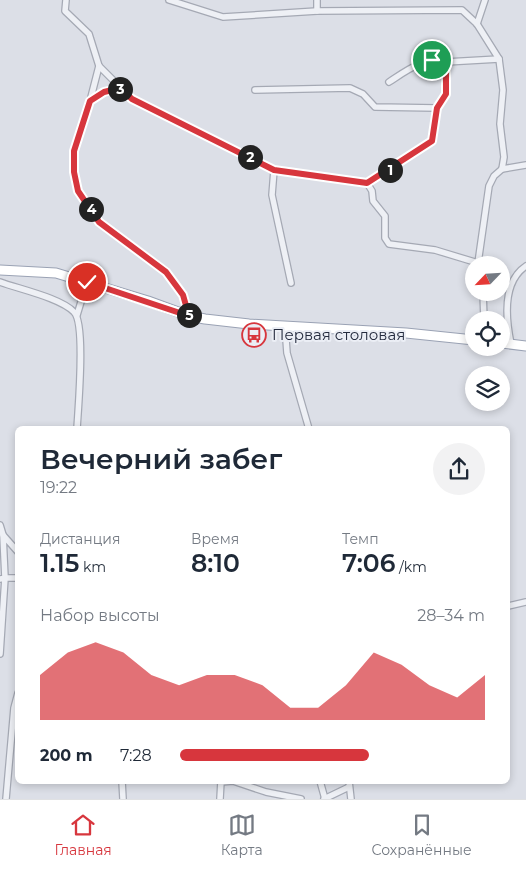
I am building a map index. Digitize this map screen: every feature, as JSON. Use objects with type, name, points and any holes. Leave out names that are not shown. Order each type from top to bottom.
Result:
[{"type":"main road","points":[[0,270],[56,273],[189,316],[249,324],[406,333],[465,339]]},
{"type":"main road","points":[[510,344],[526,346]]},
{"type":"street","points":[[66,0],[65,10],[89,34],[99,66],[132,99],[274,170],[367,183],[432,141],[437,108],[446,94],[446,62]]},
{"type":"street","points":[[169,0],[223,17],[317,11],[462,10],[477,24],[498,59],[503,90],[500,124],[504,157],[502,169]]},
{"type":"street","points":[[316,0],[317,11]]},
{"type":"street","points":[[477,24],[485,0]]},
{"type":"street","points":[[389,82],[418,64],[432,60],[446,62],[498,59]]},
{"type":"street","points":[[99,66],[74,151],[74,172],[78,191],[99,222],[166,272],[183,295],[189,316]]},
{"type":"street","points":[[90,101],[104,92],[120,88]]},
{"type":"street","points":[[255,90],[350,88],[363,94],[375,107],[437,108]]},
{"type":"street","points":[[480,256],[489,186],[494,176],[502,169],[526,165]]},
{"type":"street","points":[[274,170],[272,195],[291,283]]},
{"type":"street","points":[[367,183],[372,191],[373,201],[385,216],[385,238],[389,244],[435,250],[465,260]]},
{"type":"street","points":[[506,311],[516,275],[526,266]]},
{"type":"street","points":[[0,282],[59,303],[73,310],[77,315]]},
{"type":"street","points":[[77,426],[81,341],[77,315],[87,282]]},
{"type":"street","points":[[285,326],[287,353],[308,426]]},
{"type":"street","points":[[0,525],[3,535],[0,654]]},
{"type":"street","points":[[3,535],[15,549]]},
{"type":"street","points":[[510,606],[526,602]]},
{"type":"street","points":[[6,799],[15,704]]},
{"type":"street","points":[[122,784],[123,799]]},
{"type":"street","points":[[220,799],[221,784]]},
{"type":"street","points":[[242,784],[266,792],[301,799]]},
{"type":"street","points":[[321,784],[325,799],[349,784],[351,799]]},
{"type":"street","points":[[264,799],[266,792]]},
{"type":"place","name":"Первая столовая","points":[[254,335]]},
{"type":"route","points":[[87,282],[189,316],[183,295],[166,272],[99,222],[78,191],[74,172],[74,151],[90,101],[96,97],[104,92],[120,88],[132,99],[274,170],[367,183],[394,167],[406,156],[432,141],[437,108],[446,94],[446,62],[432,60]]}]
